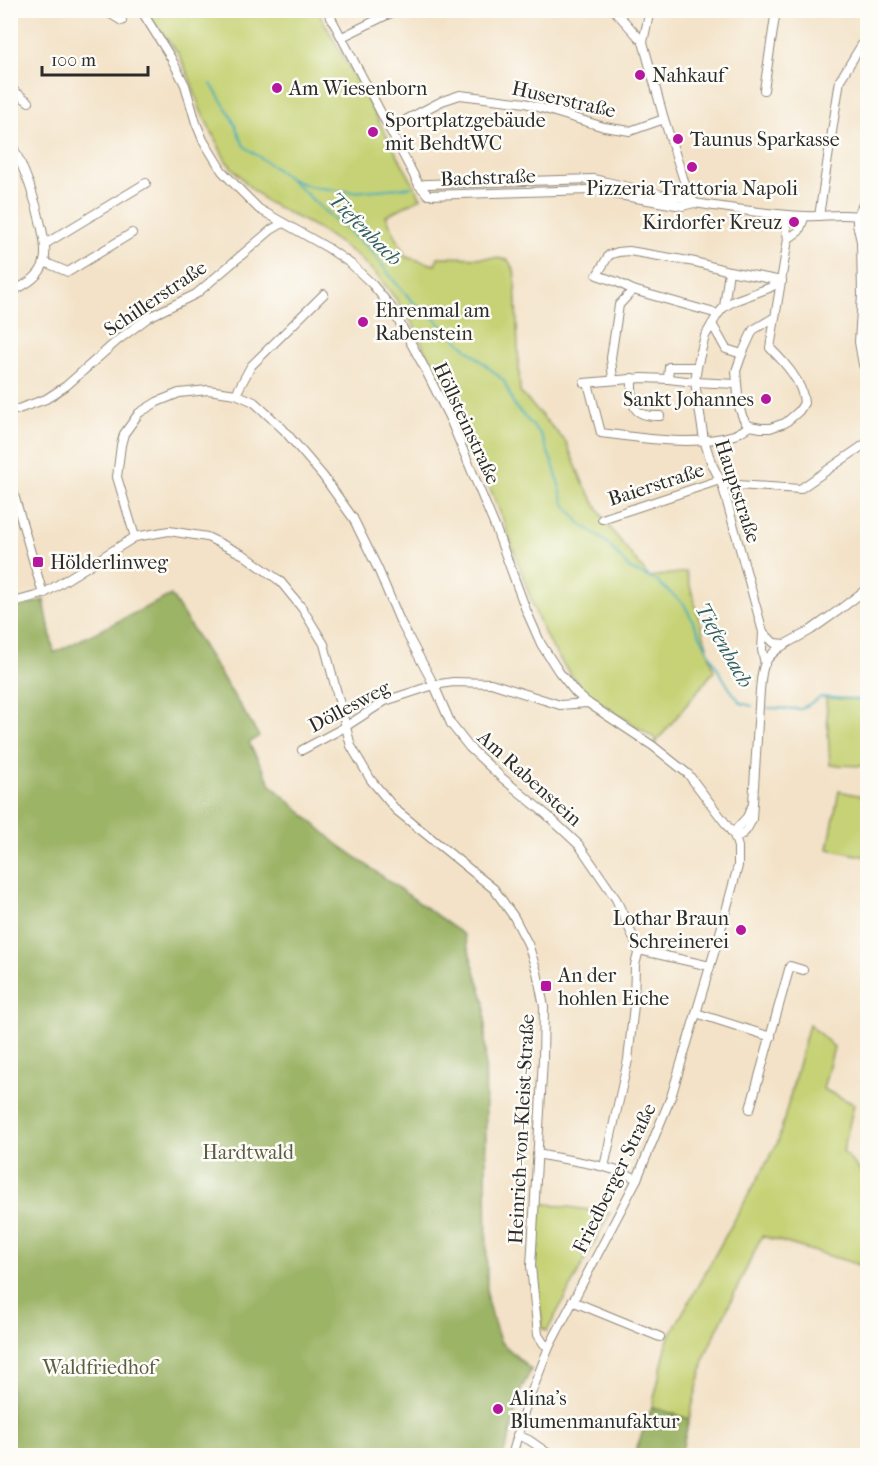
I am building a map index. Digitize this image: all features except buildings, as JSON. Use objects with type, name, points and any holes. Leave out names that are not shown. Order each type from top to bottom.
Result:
[{"type":"street","points":[[104,10],[122,21]]},
{"type":"street","name":"Höllsteinstraße","points":[[134,10],[156,34]]},
{"type":"street","name":"Höllsteinstraße","points":[[141,10],[185,85],[196,123],[210,153],[222,171],[259,209],[328,248],[351,264],[391,307],[450,419],[496,529],[526,610],[541,644],[559,672],[576,693],[588,703],[653,746],[688,774],[735,837]]},
{"type":"street","points":[[327,10],[390,128]]},
{"type":"street","points":[[342,37],[397,10]]},
{"type":"street","points":[[614,10],[643,42],[664,119],[686,187],[694,203]]},
{"type":"street","points":[[643,42],[650,10]]},
{"type":"street","points":[[764,90],[776,10]]},
{"type":"street","points":[[819,216],[840,81],[864,41],[867,31]]},
{"type":"street","points":[[10,88],[29,102]]},
{"type":"street","name":"Huserstraße","points":[[390,128],[442,101],[460,95],[525,103],[604,127],[630,131],[664,119]]},
{"type":"street","name":"Bachstraße","points":[[390,128],[419,185],[594,179],[684,198],[694,203],[784,215],[844,214],[857,216]]},
{"type":"street","points":[[10,141],[24,168],[37,203],[45,244],[44,262],[38,274],[10,293]]},
{"type":"street","points":[[45,244],[146,183]]},
{"type":"street","points":[[867,195],[857,216],[861,241],[862,295],[859,342],[867,376]]},
{"type":"street","points":[[775,317],[753,330],[735,371],[739,407],[743,418],[750,426],[761,428],[770,428],[784,423],[799,411],[804,403],[801,389],[789,369],[770,348],[788,239],[784,215]]},
{"type":"street","points":[[788,239],[799,231],[805,216]]},
{"type":"street","name":"Schillerstraße","points":[[10,412],[46,399],[66,386],[118,340],[149,317],[196,294],[283,222]]},
{"type":"street","points":[[44,262],[68,272],[132,233]]},
{"type":"street","points":[[629,251],[695,262],[782,281],[734,301],[721,311],[633,291],[597,274],[609,255],[629,251]]},
{"type":"street","name":"Hauptstraße","points":[[729,271],[721,311],[705,336],[695,382],[704,440],[721,482],[763,632],[762,650],[765,664]]},
{"type":"street","points":[[613,380],[611,358],[619,305],[633,291]]},
{"type":"street","points":[[236,394],[251,366],[324,294]]},
{"type":"street","points":[[712,324],[726,349],[742,354]]},
{"type":"street","points":[[668,379],[669,367],[697,367]]},
{"type":"street","points":[[736,384],[632,378],[585,383],[601,433],[648,439],[704,440],[735,435],[750,426]]},
{"type":"street","points":[[632,378],[634,408],[637,412],[649,416],[660,416]]},
{"type":"street","name":"Am Rabenstein","points":[[135,537],[117,477],[124,434],[139,413],[179,393],[208,390],[236,394],[254,402],[283,429],[323,476],[353,518],[400,621],[434,685],[451,724],[469,747],[579,845],[616,899],[639,950]]},
{"type":"street","points":[[721,482],[800,489],[867,442]]},
{"type":"street","points":[[10,481],[14,507],[43,594]]},
{"type":"street","name":"Baierstraße","points":[[602,519],[721,482]]},
{"type":"street","name":"Heinrich-von-Kleist-Straße","points":[[10,603],[43,594],[135,537],[169,531],[207,537],[244,555],[280,581],[302,608],[324,644],[351,746],[370,780],[396,810],[495,889],[514,917],[528,944],[537,972],[544,1007],[531,1266],[538,1335],[549,1347]]},
{"type":"street","points":[[735,837],[737,828],[747,817],[754,803],[760,690],[765,664],[773,653],[838,611],[867,588]]},
{"type":"street","points":[[763,632],[774,643],[786,644]]},
{"type":"street","name":"Döllesweg","points":[[302,750],[345,727],[385,701],[434,685],[453,682],[491,683],[560,705],[588,703]]},
{"type":"street","name":"Friedberger Straße","points":[[512,1455],[525,1409],[549,1347],[637,1179],[671,1097],[738,866],[738,846],[735,837]]},
{"type":"street","points":[[604,1167],[628,1059],[634,1005],[635,965],[639,950],[710,966]]},
{"type":"street","points":[[750,1109],[790,966],[803,970]]},
{"type":"street","points":[[696,1013],[771,1037]]},
{"type":"street","points":[[537,1154],[604,1167],[637,1179]]},
{"type":"street","points":[[572,1300],[660,1337]]},
{"type":"street","points":[[517,1435],[552,1455]]},
{"type":"green space","points":[[144,11],[318,11],[421,198],[386,216],[406,257],[435,265],[438,257],[508,260],[514,270],[515,279],[520,392],[566,442],[583,483],[607,524],[649,577],[686,572],[714,671],[653,746],[656,739],[593,698],[579,685],[548,641],[536,614],[504,522],[457,412],[413,324],[396,299],[376,274],[355,254],[317,228],[267,202],[226,161],[200,109],[178,53]]},
{"type":"green space","name":"Hardtwald","points":[[171,595],[259,736],[249,743],[272,786],[336,843],[464,935],[485,1003],[487,1301],[500,1341],[531,1370],[520,1392],[503,1455],[11,1455],[11,609],[44,600],[54,653]]},
{"type":"green space","points":[[826,698],[867,700],[867,766],[830,765]]},
{"type":"green space","points":[[839,791],[867,797],[867,857],[828,849]]},
{"type":"green space","points":[[809,1024],[834,1047],[823,1089],[854,1104],[843,1152],[867,1178],[867,1267],[762,1236],[706,1353],[689,1419],[652,1407],[668,1339],[778,1142]]},
{"type":"green space","points":[[541,1203],[610,1213],[547,1331],[543,1329],[534,1265]]},
{"type":"green space","points":[[652,1407],[689,1419],[681,1455],[634,1455]]},
{"type":"waterway","name":"Tiefenbach","points":[[211,84],[231,116],[244,146],[290,179],[312,187],[353,192],[411,187]]},
{"type":"waterway","name":"Tiefenbach","points":[[290,179],[342,227],[369,248],[413,302],[426,310],[504,381],[514,405],[541,435],[554,467],[564,503],[580,523],[606,542],[630,569],[655,580],[684,604],[730,689],[741,703],[752,706]]},
{"type":"waterway","name":"Tiefenbach","points":[[768,708],[801,709],[821,697],[868,700]]},
{"type":"place","name":"Nahkauf","points":[[640,75]]},
{"type":"place","name":"Am Wiesenborn","points":[[277,88]]},
{"type":"place","name":"Sportplatzgebäude mit BehdtWC","points":[[373,132]]},
{"type":"place","name":"Taunus Sparkasse","points":[[678,139]]},
{"type":"place","name":"Pizzeria Trattoria Napoli","points":[[692,167]]},
{"type":"place","name":"Kirdorfer Kreuz","points":[[794,222]]},
{"type":"place","name":"Ehrenmal am Rabenstein","points":[[363,322]]},
{"type":"place","name":"Sankt Johannes","points":[[766,399]]},
{"type":"place","name":"Hölderlinweg","points":[[38,562]]},
{"type":"place","name":"Lothar Braun Schreinerei","points":[[741,930]]},
{"type":"place","name":"An der hohlen Eiche","points":[[546,986]]},
{"type":"place","name":"Alina's Blumenmanufaktur","points":[[498,1409]]},
{"type":"park label","name":"Waldfriedhof","points":[[99,1367]]}]
